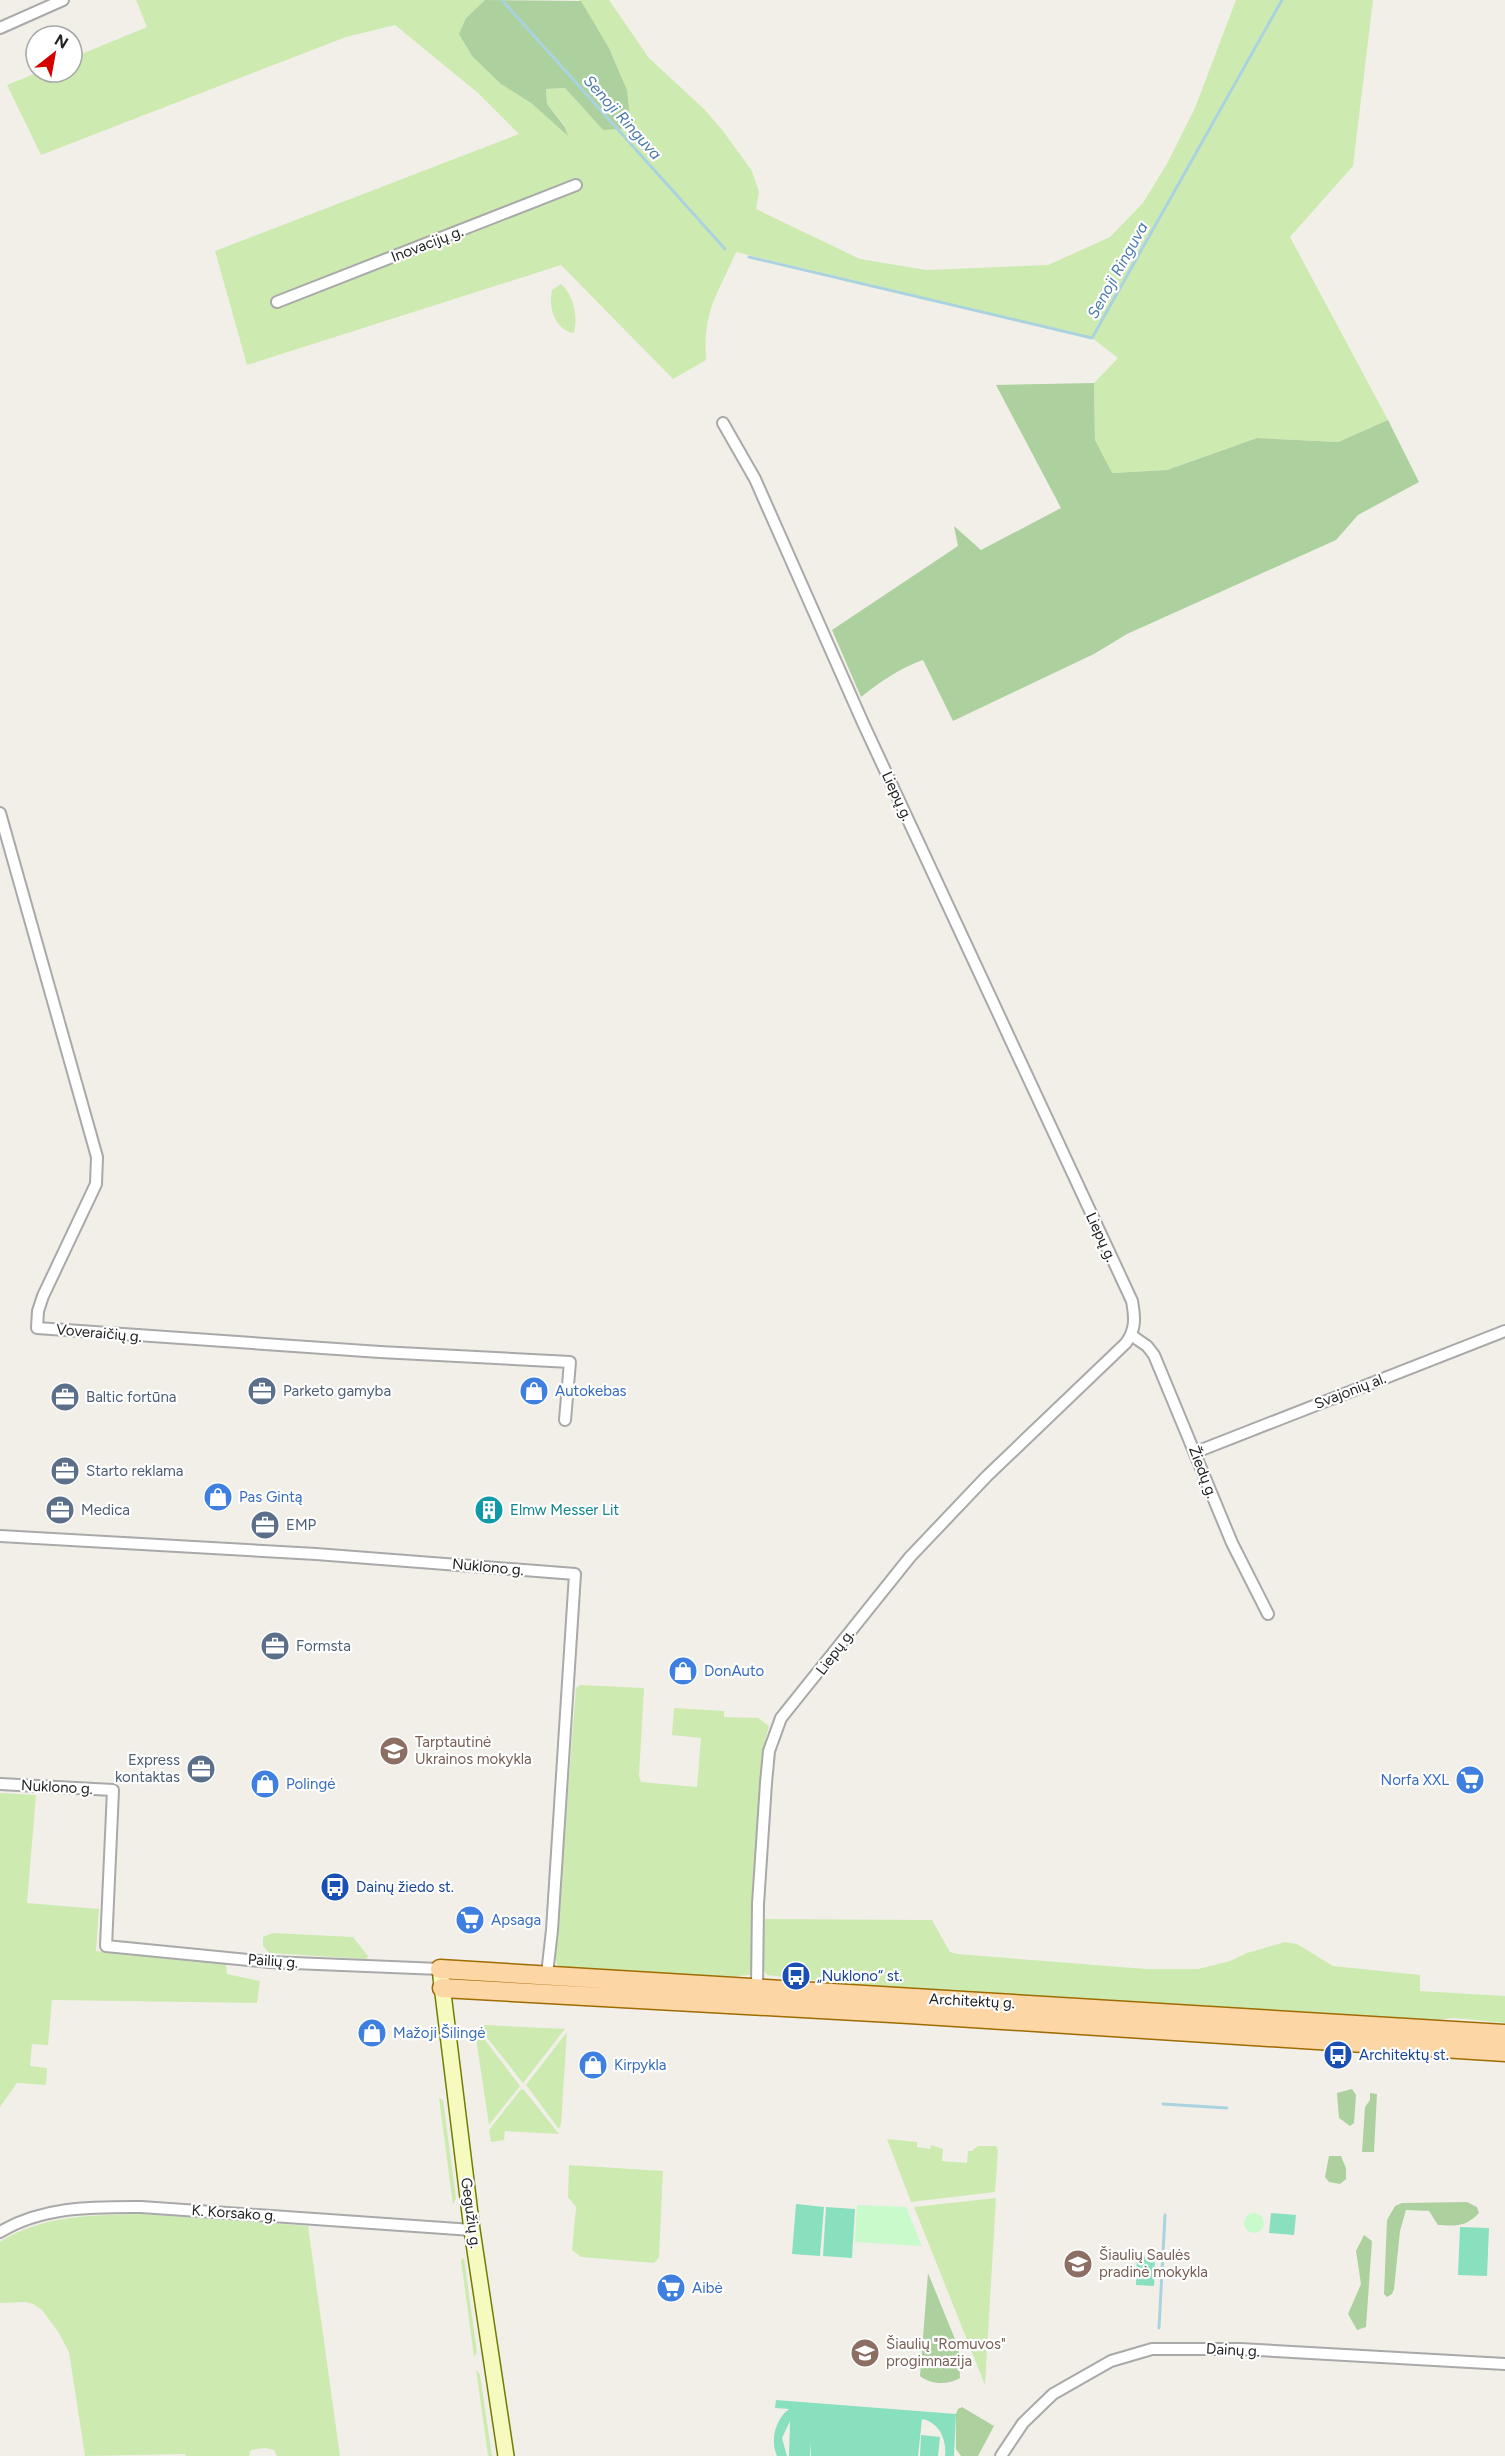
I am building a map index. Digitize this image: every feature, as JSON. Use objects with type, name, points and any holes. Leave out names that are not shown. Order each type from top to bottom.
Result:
[{"type":"main road","name":"Architektų g.","points":[[440,1969],[757,1988],[935,2008],[1505,2052]]},
{"type":"main road","name":"Gegužių g.","points":[[440,1969],[472,2230],[506,2456]]},
{"type":"main road","name":"Architektų g.","points":[[442,1988],[1505,2034]]},
{"type":"street","points":[[0,28],[63,0]]},
{"type":"street","name":"Inovacijų g.","points":[[277,302],[576,185]]},
{"type":"street","name":"Liepų g.","points":[[723,423],[755,478],[868,733],[1132,1301],[1135,1320],[1131,1335],[1063,1405],[987,1476],[910,1557],[781,1718],[769,1751],[766,1783],[758,1904],[757,1988]]},
{"type":"street","name":"Voveraičių g.","points":[[0,813],[97,1157],[96,1184],[43,1296],[38,1311],[38,1328],[380,1352],[570,1362],[564,1420]]},
{"type":"street","name":"Svajonių al.","points":[[1196,1452],[1505,1331]]},
{"type":"street","name":"Žiedų g.","points":[[1131,1335],[1147,1346],[1154,1355],[1196,1452],[1232,1544],[1268,1614]]},
{"type":"street","name":"Nuklono g.","points":[[0,1536],[328,1555],[575,1574],[552,1930],[547,1974]]},
{"type":"street","name":"Nuklono g.","points":[[0,1784],[113,1790],[106,1946]]},
{"type":"street","name":"Pailių g.","points":[[106,1946],[269,1962],[440,1969]]},
{"type":"street","name":"K. Korsako g.","points":[[0,2232],[27,2219],[56,2211],[103,2206],[472,2230]]},
{"type":"street","name":"Dainų g.","points":[[1001,2456],[1023,2423],[1053,2394],[1111,2361],[1152,2349],[1240,2349],[1505,2364]]},
{"type":"green space","points":[[136,0],[485,0],[466,18],[501,84],[531,103],[567,135],[565,126],[547,104],[546,89],[565,88],[603,130],[627,90],[609,48],[579,0],[609,0],[649,58],[704,109],[752,171],[759,192],[756,209],[860,259],[926,270],[1048,265],[1110,237],[1143,203],[1168,162],[1195,108],[1236,0],[1373,0],[1353,166],[1290,237],[1388,420],[1338,442],[1257,438],[1167,470],[1111,473],[1095,440],[1094,383],[1118,358],[1092,338],[736,252],[709,315],[706,360],[673,379],[561,265],[247,365],[215,251],[519,134],[478,93],[395,25],[346,37],[41,155],[7,85],[24,78],[24,84],[84,84],[84,53],[147,27]]},
{"type":"green space","points":[[485,0],[581,1],[609,48],[627,90],[631,128],[603,130],[565,88],[546,89],[547,104],[565,127],[568,136],[531,103],[501,84],[472,56],[459,34],[466,18]]},
{"type":"green space","points":[[561,284],[569,294],[574,307],[574,333],[567,331],[558,323],[552,310],[552,290]]},
{"type":"green space","points":[[1094,383],[1095,440],[1112,473],[1167,470],[1257,438],[1338,442],[1388,420],[1419,482],[1358,515],[1336,540],[1127,634],[1094,654],[953,721],[923,660],[906,667],[861,697],[832,630],[958,546],[954,526],[981,550],[1061,508],[996,385]]},
{"type":"green space","points":[[580,1685],[644,1688],[639,1776],[641,1782],[697,1787],[701,1738],[672,1735],[674,1708],[724,1711],[724,1717],[758,1718],[769,1726],[765,1740],[752,1972],[749,1975],[719,1978],[562,1968],[557,1964],[555,1957],[576,1688]]},
{"type":"green space","points":[[0,1793],[36,1795],[27,1903],[99,1909],[96,1951],[226,1963],[227,1974],[260,1981],[257,2003],[52,2000],[48,2045],[32,2044],[30,2066],[47,2068],[46,2085],[17,2083],[0,2107]]},
{"type":"green space","points":[[765,1919],[932,1920],[950,1952],[957,1954],[1146,1969],[1198,1969],[1230,1961],[1247,1953],[1285,1942],[1297,1944],[1333,1966],[1420,1975],[1420,1991],[1505,1996],[1505,2023],[1454,2018],[1426,2021],[871,1987],[767,1975],[761,1956]]},
{"type":"green space","points":[[273,1933],[353,1937],[368,1956],[367,1959],[269,1953],[263,1946],[263,1937]]},
{"type":"green space","points":[[481,2026],[565,2029],[523,2083],[481,2030]]},
{"type":"green space","points":[[567,2032],[561,2124],[559,2129],[526,2085]]},
{"type":"green space","points":[[482,2036],[520,2086],[489,2125],[476,2038]]},
{"type":"green space","points":[[521,2089],[559,2134],[505,2131],[504,2140],[491,2142],[489,2130]]},
{"type":"green space","points":[[1352,2089],[1356,2095],[1354,2123],[1350,2126],[1339,2118],[1337,2093]]},
{"type":"green space","points":[[1370,2093],[1377,2094],[1374,2152],[1362,2152],[1365,2107],[1370,2100]]},
{"type":"green space","points":[[439,2098],[443,2100],[456,2198],[453,2205]]},
{"type":"green space","points":[[887,2139],[917,2142],[917,2147],[930,2149],[931,2145],[943,2149],[942,2161],[967,2163],[968,2151],[978,2146],[996,2146],[998,2150],[995,2192],[911,2202]]},
{"type":"green space","points":[[1329,2156],[1341,2156],[1346,2168],[1346,2179],[1340,2184],[1329,2182],[1325,2177]]},
{"type":"green space","points":[[569,2165],[663,2171],[659,2257],[654,2263],[581,2257],[572,2250],[576,2207],[568,2197]]},
{"type":"green space","points":[[996,2198],[985,2385],[914,2207]]},
{"type":"green space","points":[[1467,2202],[1477,2207],[1479,2213],[1470,2221],[1455,2225],[1438,2225],[1429,2211],[1406,2210],[1400,2231],[1394,2289],[1387,2297],[1384,2294],[1387,2220],[1395,2206],[1402,2203]]},
{"type":"green space","points":[[796,2204],[824,2207],[820,2256],[792,2254]]},
{"type":"green space","points":[[857,2205],[906,2207],[922,2246],[855,2242]]},
{"type":"green space","points":[[826,2207],[855,2209],[852,2258],[823,2256]]},
{"type":"green space","points":[[1254,2213],[1261,2216],[1264,2223],[1261,2230],[1254,2233],[1247,2230],[1244,2223],[1247,2216]]},
{"type":"green space","points":[[1271,2213],[1296,2215],[1294,2235],[1269,2233]]},
{"type":"green space","points":[[143,2214],[308,2226],[340,2456],[277,2456],[274,2450],[265,2448],[251,2450],[249,2456],[186,2456],[185,2454],[85,2456],[69,2352],[59,2333],[42,2310],[26,2302],[0,2303],[0,2242],[33,2226],[69,2218]]},
{"type":"green space","points":[[1460,2227],[1489,2228],[1487,2276],[1458,2275]]},
{"type":"green space","points":[[1364,2235],[1372,2241],[1366,2327],[1357,2330],[1348,2314],[1361,2284],[1356,2251]]},
{"type":"green space","points":[[1137,2256],[1155,2257],[1154,2286],[1136,2285]]},
{"type":"green space","points":[[464,2258],[477,2352],[474,2357],[461,2260]]},
{"type":"green space","points":[[928,2273],[959,2349],[960,2378],[950,2382],[934,2382],[920,2376]]},
{"type":"green space","points":[[476,2369],[480,2375],[492,2456],[488,2456]]},
{"type":"green space","points":[[776,2400],[956,2414],[954,2456],[945,2456],[945,2444],[941,2433],[933,2424],[922,2419],[918,2456],[811,2456],[811,2442],[810,2456],[789,2456],[790,2421],[782,2438],[787,2456],[777,2456],[774,2443],[775,2431],[780,2419],[789,2409],[775,2408]]},
{"type":"green space","points":[[962,2407],[994,2426],[978,2456],[961,2456],[956,2449],[956,2414]]},
{"type":"green space","points":[[921,2435],[940,2437],[938,2456],[920,2456]]},
{"type":"waterway","name":"Senoji Ringuva","points":[[502,0],[725,249]]},
{"type":"waterway","name":"Senoji Ringuva","points":[[749,257],[1092,338],[1282,0]]},
{"type":"waterway","points":[[1163,2104],[1227,2108]]},
{"type":"waterway","points":[[1159,2328],[1165,2215]]},
{"type":"place","name":"Parketo gamyba","points":[[262,1391]]},
{"type":"place","name":"Autokebas","points":[[534,1391]]},
{"type":"place","name":"Baltic fortūna","points":[[65,1397]]},
{"type":"place","name":"Starto reklama","points":[[65,1471]]},
{"type":"place","name":"Pas Gintą","points":[[218,1497]]},
{"type":"place","name":"Medica","points":[[60,1510]]},
{"type":"place","name":"Elmw Messer Lit","points":[[489,1510]]},
{"type":"place","name":"EMP","points":[[265,1525]]},
{"type":"place","name":"Formsta","points":[[275,1646]]},
{"type":"place","name":"DonAuto","points":[[683,1671]]},
{"type":"place","name":"Tarptautinė Ukrainos mokykla","points":[[394,1751]]},
{"type":"place","name":"Express kontaktas","points":[[201,1769]]},
{"type":"place","name":"Norfa XXL","points":[[1470,1780]]},
{"type":"place","name":"Polingė","points":[[265,1784]]},
{"type":"place","name":"Dainų žiedo st.","points":[[335,1887]]},
{"type":"place","name":"Apsaga","points":[[470,1920]]},
{"type":"place","name":"„Nuklono“ st.","points":[[796,1976]]},
{"type":"place","name":"Mažoji Šilingė","points":[[372,2033]]},
{"type":"place","name":"Architektų st.","points":[[1338,2055]]},
{"type":"place","name":"Kirpykla","points":[[593,2065]]},
{"type":"place","name":"Šiaulių Saulės pradinė mokykla","points":[[1078,2264]]},
{"type":"place","name":"Aibė","points":[[671,2288]]},
{"type":"place","name":"Šiaulių \"Romuvos\" progimnazija","points":[[865,2353]]}]
